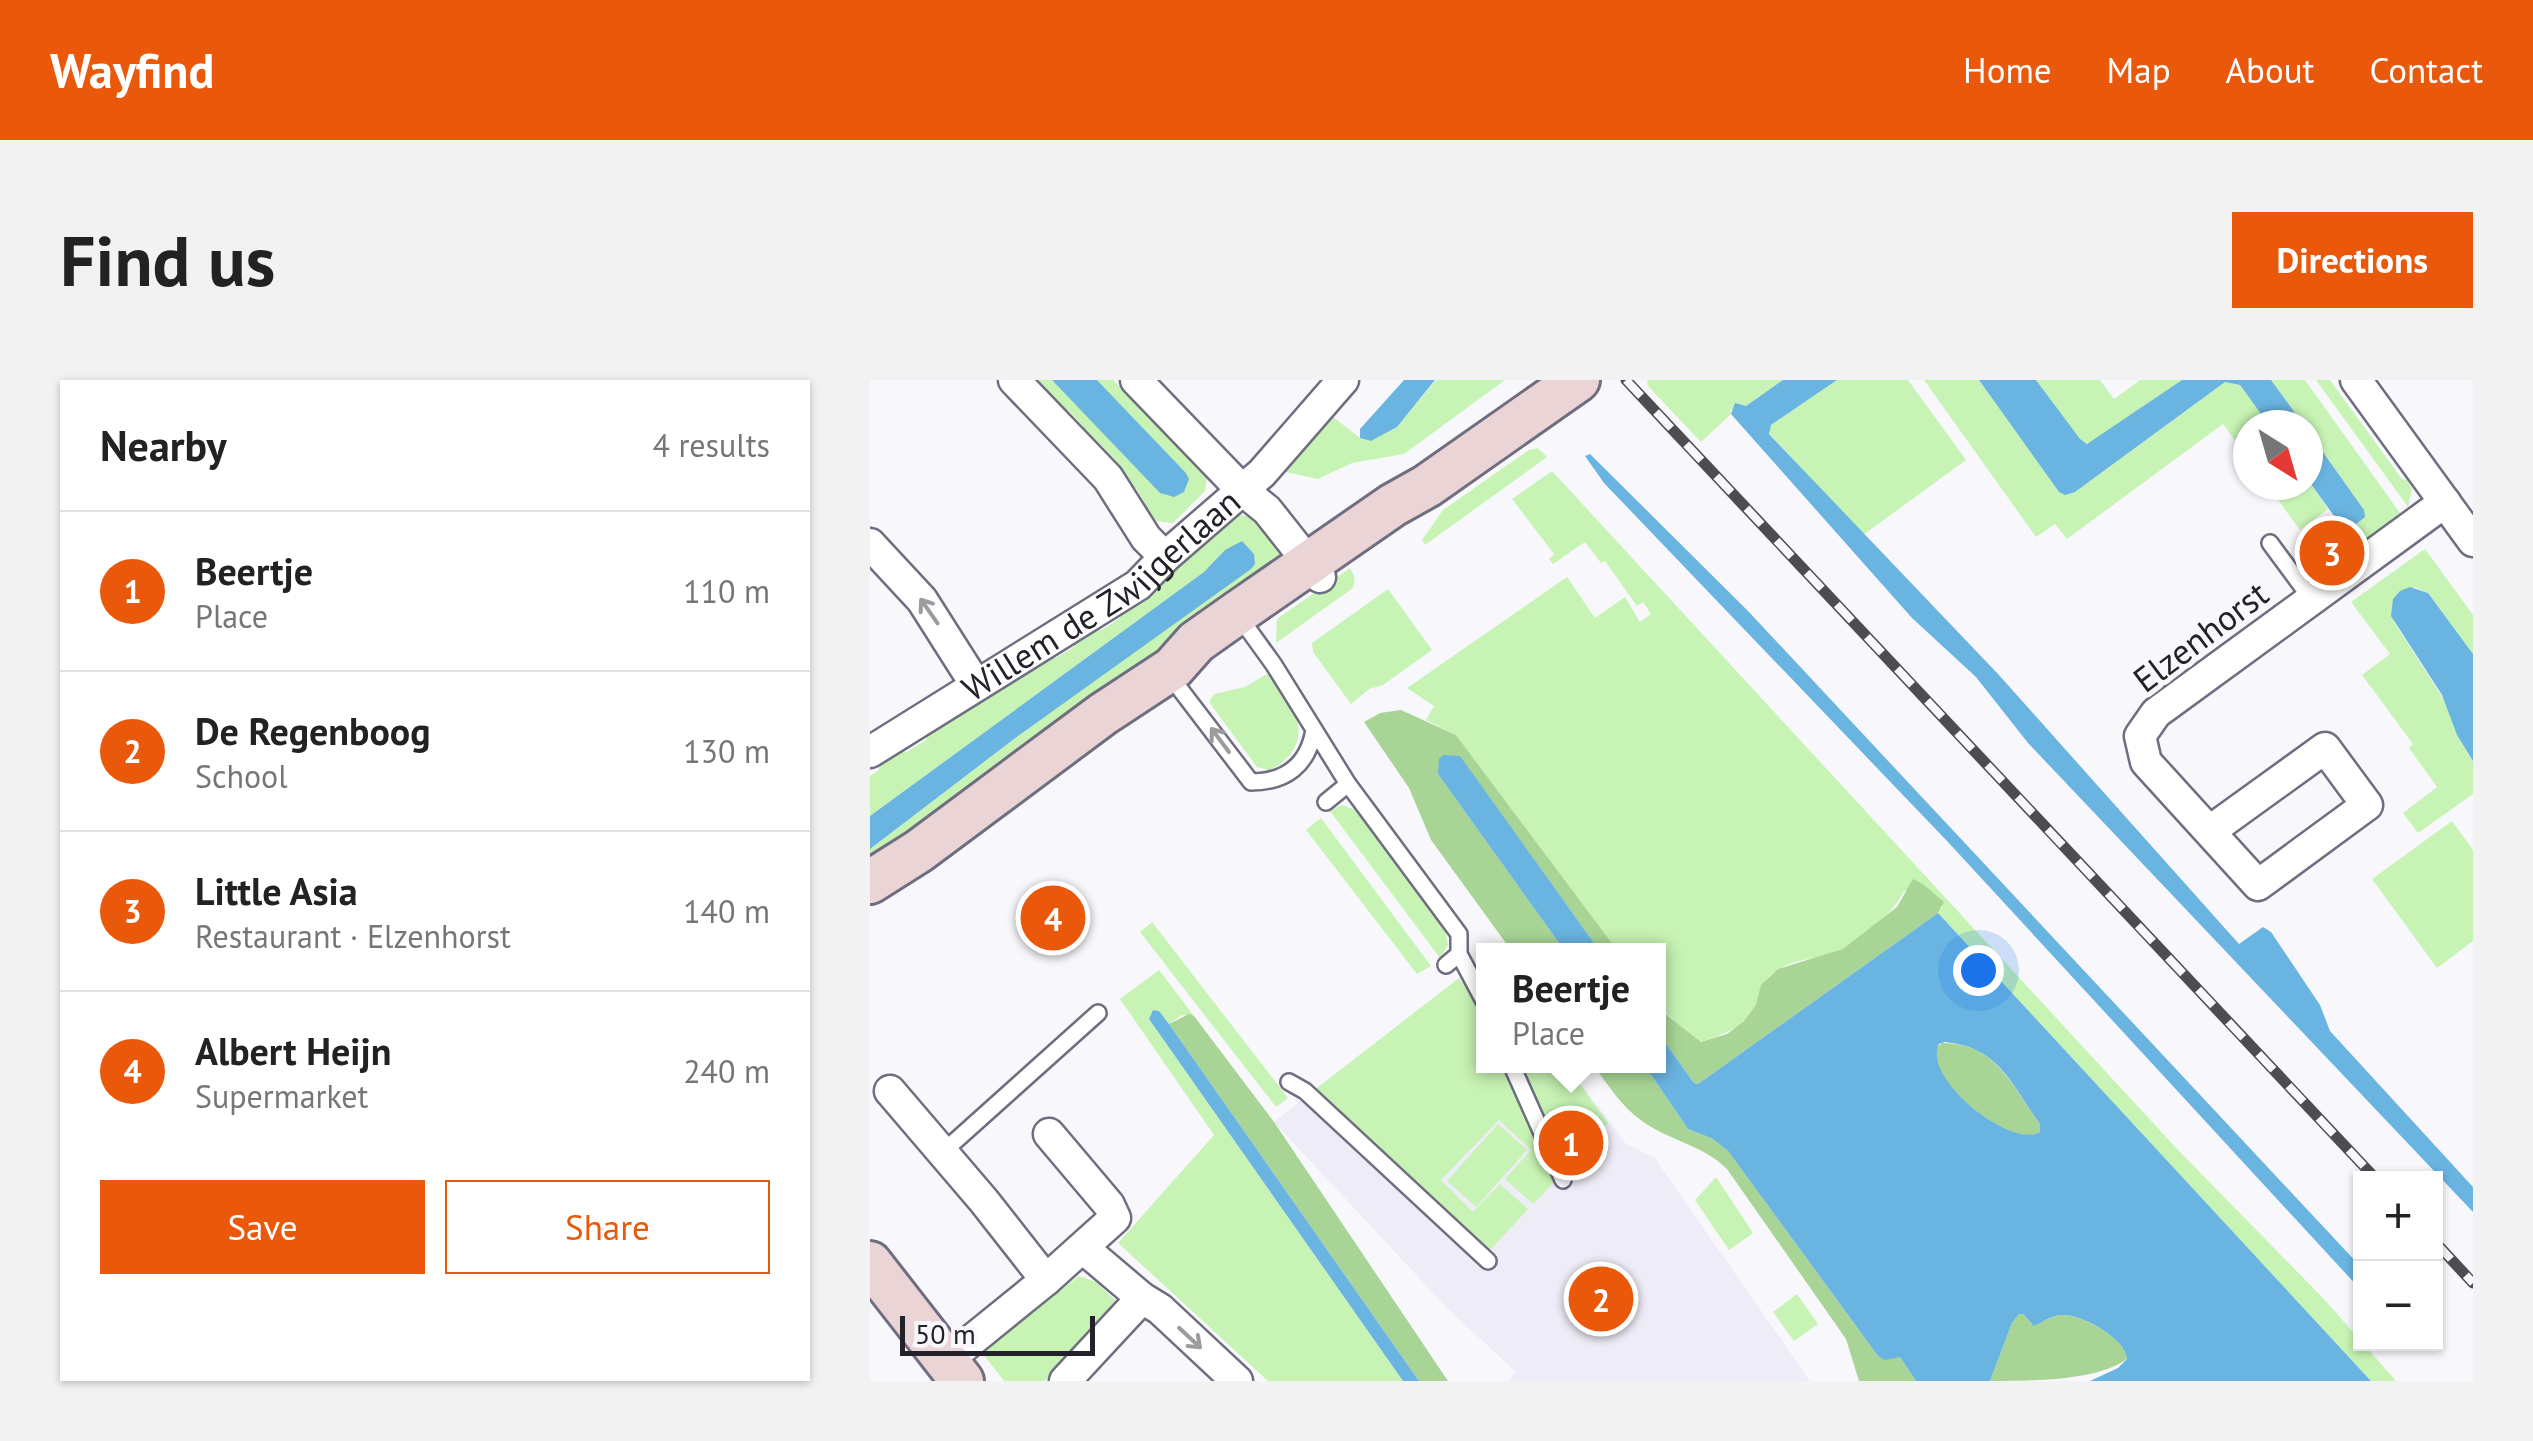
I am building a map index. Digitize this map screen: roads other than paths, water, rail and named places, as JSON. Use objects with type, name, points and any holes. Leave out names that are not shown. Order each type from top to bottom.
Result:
[{"type":"main road","points":[[870,882],[919,852],[1103,714],[1169,670],[1196,642],[1243,622],[1315,571],[1392,504],[1427,486],[1578,380]]},
{"type":"main road","points":[[870,897],[919,852]]},
{"type":"main road","points":[[870,1262],[954,1371]]},
{"type":"street","points":[[1014,380],[1108,478],[1146,538],[1165,557]]},
{"type":"street","points":[[1136,380],[1241,489],[1262,473],[1343,380]]},
{"type":"street","points":[[2363,383],[2473,540]]},
{"type":"street","name":"Willem de Zwijgerlaan","points":[[870,752],[1138,585],[1241,489],[1267,510],[1315,571]]},
{"type":"street","name":"Elzenhorst","points":[[2210,832],[2325,748],[2367,805],[2258,885],[2146,762],[2140,736],[2156,713],[2445,502]]},
{"type":"street","points":[[870,544],[922,600],[976,686]]},
{"type":"street","points":[[883,1089],[943,1152],[1046,1280]]},
{"type":"street","points":[[954,1371],[1115,1218],[1109,1205],[1049,1134]]},
{"type":"street","points":[[1084,1248],[1160,1309],[1236,1381]]},
{"type":"street","points":[[1065,1381],[1142,1298]]},
{"type":"lane","name":"Elzenhorst","points":[[2270,543],[2312,600]]},
{"type":"lane","points":[[1243,622],[1348,784],[1459,934],[1453,960],[1476,990]]},
{"type":"lane","points":[[1169,670],[1251,782],[1270,782],[1288,775],[1302,763],[1312,746],[1314,730]]},
{"type":"lane","points":[[1326,802],[1348,784]]},
{"type":"lane","points":[[943,1152],[1098,1013]]},
{"type":"lane","points":[[1515,1073],[1563,1180]]},
{"type":"lane","points":[[1290,1082],[1488,1261]]},
{"type":"water","points":[[1052,380],[1097,380],[1186,473],[1189,479],[1184,492],[1174,497],[1160,493]]},
{"type":"water","points":[[1404,380],[1435,380],[1397,427],[1371,441],[1360,438],[1360,429]]},
{"type":"water","points":[[1783,380],[1837,380],[1771,425],[1769,434],[1998,674],[2239,944],[2263,927],[2271,932],[2320,1005],[2330,1031],[2473,1187],[2473,1212],[2443,1180],[2443,1171],[2434,1171],[2028,743],[1976,677],[1912,618],[1731,414],[1735,403],[1746,406]]},
{"type":"water","points":[[1979,380],[2036,380],[2087,444],[2182,380],[2271,380],[2293,410],[2258,410],[2240,385],[2225,382],[2075,492],[2059,492]]},
{"type":"water","points":[[2323,452],[2364,510],[2365,517],[2350,529],[2342,527],[2322,500]]},
{"type":"water","points":[[1590,454],[1748,611],[2353,1259],[2353,1281],[1947,841],[1604,483],[1585,456]]},
{"type":"water","points":[[1242,541],[1254,554],[1251,569],[1014,739],[870,849],[870,816]]},
{"type":"water","points":[[2410,587],[2428,593],[2473,654],[2473,761],[2457,735],[2442,695],[2391,616],[2393,599]]},
{"type":"water","points":[[1443,755],[1460,756],[1594,943],[1559,943],[1438,774]]},
{"type":"water","points":[[1938,913],[2371,1381],[2090,1381],[2118,1368],[2127,1359],[2120,1344],[2093,1324],[2073,1316],[2049,1318],[2034,1326],[2019,1314],[1990,1381],[1916,1381],[1900,1357],[1885,1360],[1878,1356],[1728,1151],[1713,1139],[1688,1129],[1650,1073],[1666,1073],[1666,1044],[1698,1084]],"holes":[[[1939,1044],[1963,1045],[1979,1051],[2002,1070],[2040,1124],[2040,1132],[2027,1135],[1991,1121],[1956,1092],[1943,1075],[1937,1058]]]},
{"type":"water","points":[[1153,1010],[1159,1011],[1169,1024],[1419,1381],[1403,1381],[1149,1019]]},
{"type":"railway","points":[[1626,380],[2368,1171]]},
{"type":"railway","points":[[2443,1251],[2473,1283]]},
{"type":"place","name":"Little Asia","points":[[2332,553]]},
{"type":"place","name":"Albert Heijn","points":[[1053,918]]},
{"type":"place","name":"Beertje","points":[[1571,1143]]},
{"type":"place","name":"De Regenboog","points":[[1601,1299]]}]
